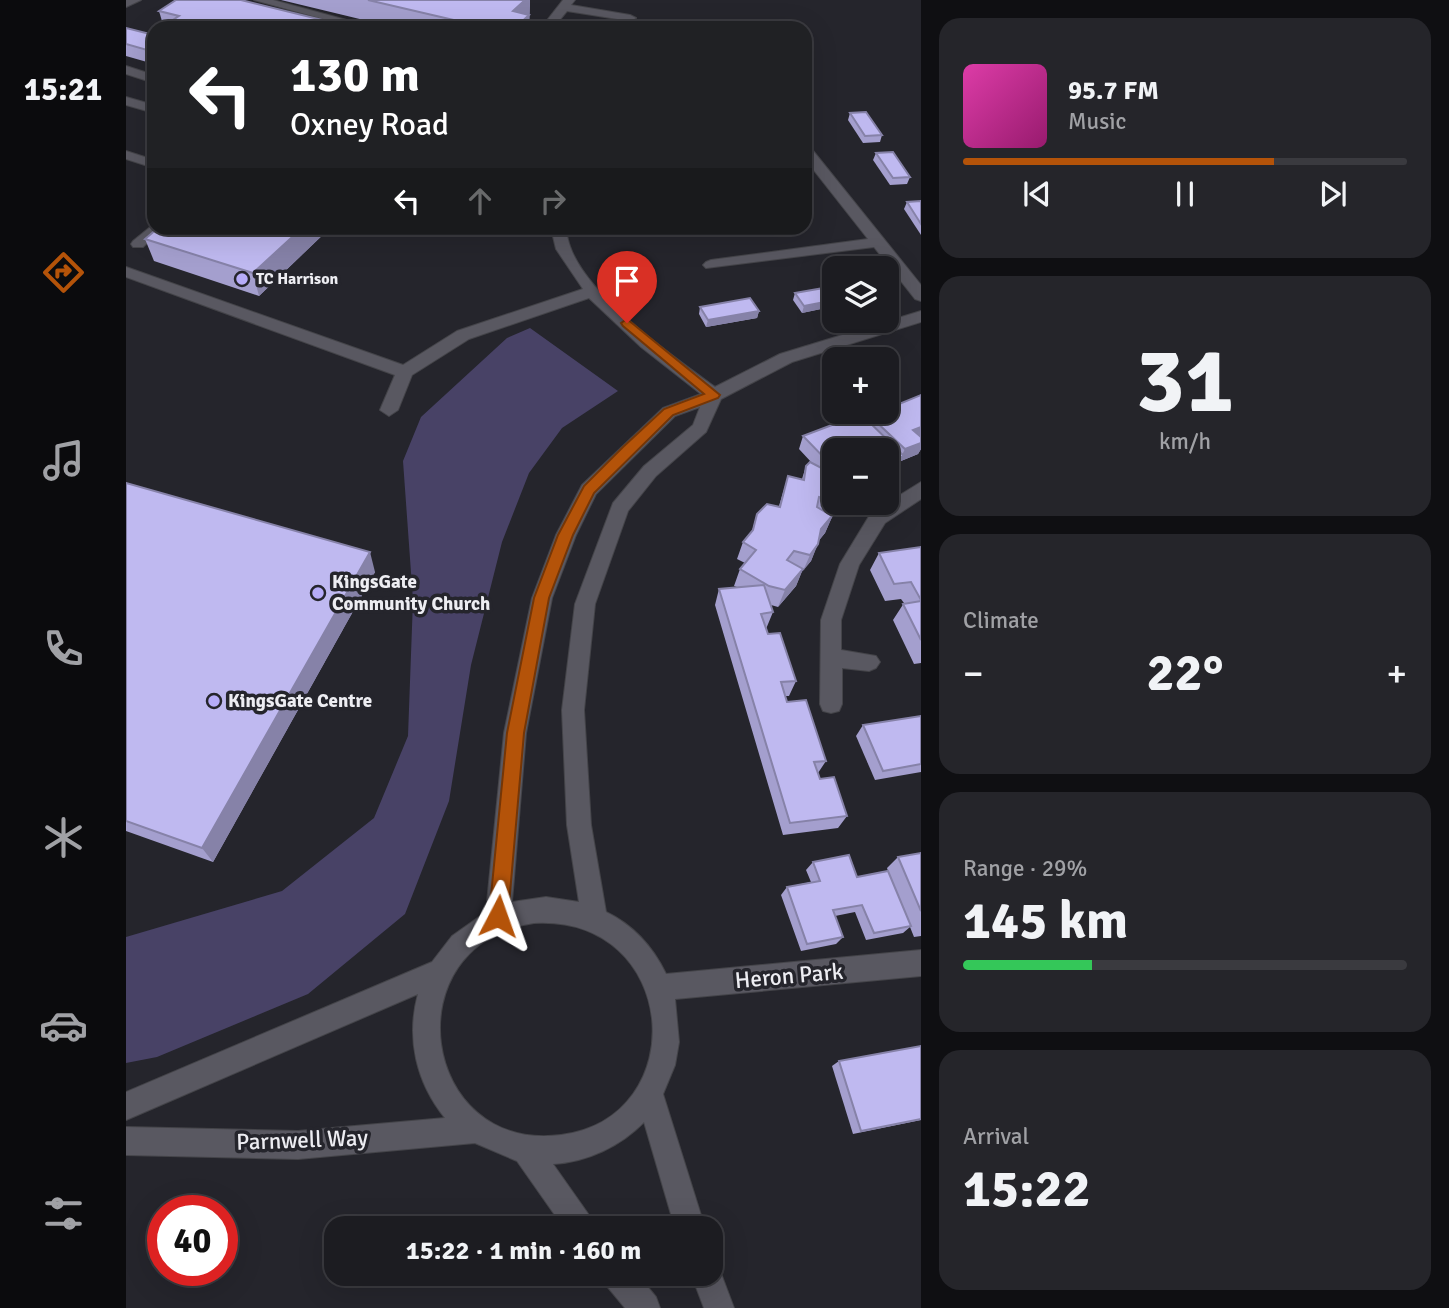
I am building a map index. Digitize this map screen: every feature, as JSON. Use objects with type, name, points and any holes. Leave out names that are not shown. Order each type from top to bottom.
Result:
[{"type":"street","points":[[126,4],[135,0]]},
{"type":"street","points":[[260,0],[342,21]]},
{"type":"street","points":[[553,21],[567,3],[630,18]]},
{"type":"street","points":[[126,70],[147,77]]},
{"type":"street","points":[[126,155],[147,162]]},
{"type":"street","points":[[812,163],[920,296]]},
{"type":"street","points":[[138,244],[148,235]]},
{"type":"street","points":[[558,235],[570,263],[590,292],[714,395]]},
{"type":"street","points":[[711,265],[876,242]]},
{"type":"street","points":[[126,272],[405,372]]},
{"type":"street","points":[[389,410],[405,372],[463,335],[590,292]]},
{"type":"street","points":[[498,916],[515,733],[542,598],[566,535],[589,490],[668,412],[714,395],[786,358],[920,316]]},
{"type":"street","points":[[594,918],[579,824],[573,710],[584,604],[620,508],[650,471],[700,428],[714,395]]},
{"type":"street","points":[[831,704],[831,620],[850,564],[878,517],[920,489]]},
{"type":"street","points":[[831,658],[869,662]]},
{"type":"street","points":[[541,905],[575,909],[627,940],[644,962],[657,988],[664,1023],[662,1059],[649,1093],[627,1122],[598,1143],[564,1153],[528,1153],[494,1141],[477,1129],[452,1102],[435,1069],[429,1033],[433,997],[441,971],[454,952],[478,927],[498,916],[508,911],[541,905]]},
{"type":"street","name":"Heron Park","points":[[657,988],[920,963]]},
{"type":"street","points":[[126,1106],[441,971]]},
{"type":"street","points":[[649,1093],[686,1216]]},
{"type":"street","name":"Parnwell Way","points":[[126,1141],[298,1145],[477,1129]]},
{"type":"street","points":[[528,1153],[572,1216]]},
{"type":"street","points":[[627,1286],[645,1308]]},
{"type":"street","points":[[711,1286],[719,1308]]},
{"type":"shaded area","points":[[530,328],[618,391],[562,428],[529,473],[502,542],[471,665],[449,801],[405,914],[308,994],[157,1057],[126,1063],[126,937],[282,891],[374,818],[408,736],[413,600],[403,461],[421,417],[507,338]]},
{"type":"building","points":[[176,0],[241,0],[326,21],[171,21],[179,16],[159,11]]},
{"type":"building","points":[[368,0],[525,0],[513,11],[529,15],[523,21],[458,21]]},
{"type":"building","points":[[126,28],[147,33],[147,50],[126,44]]},
{"type":"building","points":[[866,112],[882,135],[865,136],[850,113]]},
{"type":"building","points":[[893,152],[910,177],[893,178],[876,153]]},
{"type":"building","points":[[921,201],[921,224],[907,202]]},
{"type":"building","points":[[150,235],[294,235],[253,273],[145,239]]},
{"type":"building","points":[[822,288],[822,303],[804,306],[795,293]]},
{"type":"building","points":[[750,298],[759,311],[708,320],[700,307]]},
{"type":"building","points":[[921,395],[921,427],[913,430],[921,437],[921,443],[905,449],[899,443],[899,438],[893,438],[878,424],[899,424],[899,404]]},
{"type":"building","points":[[835,424],[871,424],[886,438],[822,438],[822,456],[803,436]]},
{"type":"building","points":[[810,462],[822,468],[822,498],[819,497],[817,507],[822,510],[822,515],[832,516],[821,529],[818,544],[810,555],[794,551],[787,560],[803,569],[785,590],[769,586],[740,569],[756,550],[743,542],[753,530],[757,514],[767,504],[780,507],[788,476],[804,480],[806,466]]},
{"type":"building","name":"KingsGate Centre","points":[[126,483],[370,552],[202,848],[126,821]]},
{"type":"building","points":[[921,547],[921,600],[911,582],[894,584],[879,553]]},
{"type":"building","points":[[764,585],[773,612],[761,614],[768,634],[780,633],[796,681],[781,682],[787,702],[806,700],[826,761],[814,762],[820,779],[834,777],[847,816],[790,823],[719,589]]},
{"type":"building","points":[[921,601],[921,640],[903,604]]},
{"type":"building","points":[[921,716],[921,764],[883,771],[863,725]]},
{"type":"building","points":[[921,853],[921,911],[898,857]]},
{"type":"building","points":[[849,855],[857,877],[888,871],[911,926],[874,933],[862,905],[833,910],[843,937],[807,944],[787,887],[820,881],[813,862]]},
{"type":"building","points":[[921,1046],[921,1119],[861,1131],[839,1061]]},
{"type":"place","name":"TC Harrison","points":[[242,279]]},
{"type":"place","name":"KingsGate Community Church","points":[[318,593]]},
{"type":"place","name":"KingsGate Centre","points":[[214,701]]},
{"type":"route","points":[[498,916],[515,733],[542,598],[566,535],[589,490],[668,412],[714,395],[627,323]]}]
